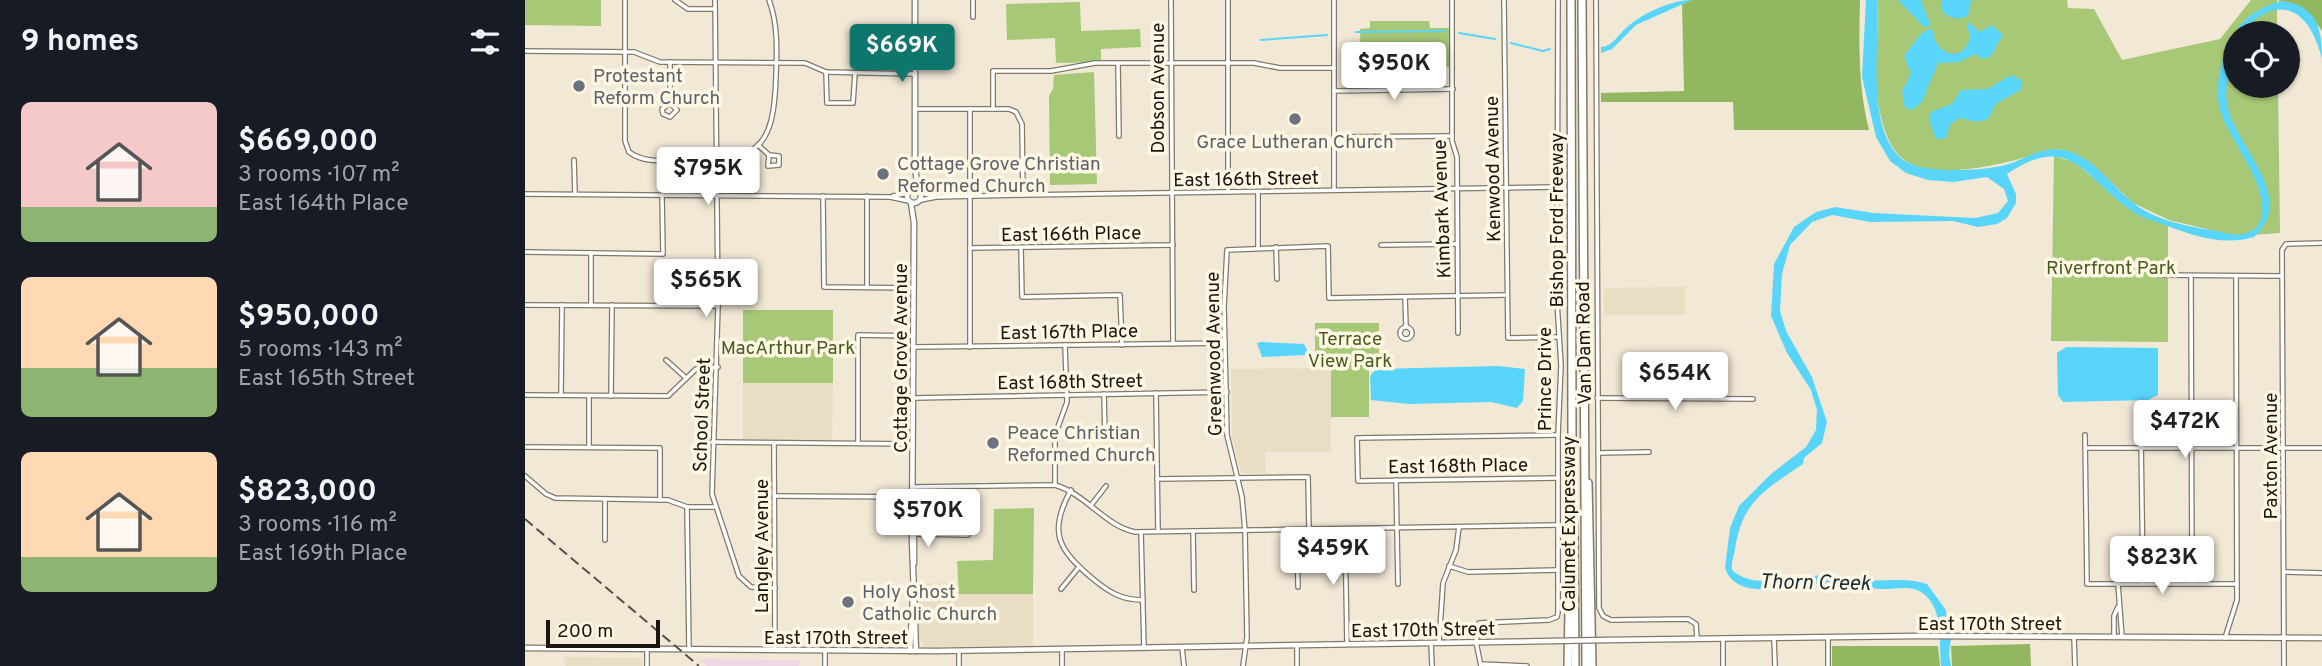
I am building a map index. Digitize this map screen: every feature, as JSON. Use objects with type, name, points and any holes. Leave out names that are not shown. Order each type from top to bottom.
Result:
[{"type":"highway","name":"Bishop Ford Freeway","points":[[1584,0],[1584,381]]},
{"type":"highway","name":"Bishop Ford Freeway","points":[[1571,1],[1572,440]]},
{"type":"highway","points":[[1584,381],[1587,404],[1591,666]]},
{"type":"highway","name":"Calumet Expressway","points":[[1584,381],[1585,666]]},
{"type":"highway","points":[[1568,666],[1572,440]]},
{"type":"highway","points":[[1572,440],[1575,666]]},
{"type":"street","points":[[625,0],[625,141],[629,152],[644,160],[715,160],[741,156],[758,145],[766,135],[775,114],[775,18],[769,0]]},
{"type":"street","points":[[675,0],[688,9],[715,9]]},
{"type":"street","name":"School Street","points":[[715,0],[718,306],[712,442],[714,507],[739,576],[751,587],[775,588]]},
{"type":"street","points":[[915,0],[915,167],[920,191],[915,202]]},
{"type":"street","points":[[973,0],[973,17]]},
{"type":"street","name":"Dobson Avenue","points":[[1171,0],[1173,344]]},
{"type":"street","points":[[1228,0],[1228,192]]},
{"type":"street","points":[[1334,0],[1335,191]]},
{"type":"street","name":"Kimbark Avenue","points":[[1452,0],[1452,136],[1457,157],[1458,189],[1458,333]]},
{"type":"street","name":"Kenwood Avenue","points":[[1504,0],[1508,338],[1559,337]]},
{"type":"street","name":"Prince Drive","points":[[1475,642],[1476,627],[1482,621],[1544,620],[1557,617],[1558,0]]},
{"type":"street","name":"Van Dam Road","points":[[1595,0],[1601,614],[1611,620],[1688,619],[1696,624],[1697,638]]},
{"type":"street","points":[[525,51],[625,51],[639,52],[656,61],[805,63],[826,72],[915,74]]},
{"type":"street","points":[[670,62],[670,103],[677,110],[670,117],[662,109],[670,103]]},
{"type":"street","points":[[993,109],[993,71],[1051,71],[1089,64],[1228,64],[1334,68]]},
{"type":"street","points":[[1118,64],[1119,136]]},
{"type":"street","points":[[826,72],[827,103],[853,103],[855,73]]},
{"type":"street","points":[[1334,91],[1453,89]]},
{"type":"street","points":[[915,109],[1009,109],[1016,112],[1022,124],[1023,195]]},
{"type":"street","points":[[970,109],[970,347]]},
{"type":"street","points":[[1334,137],[1452,136]]},
{"type":"street","points":[[758,145],[769,155],[778,154],[779,165],[768,166],[769,155]]},
{"type":"street","points":[[574,160],[575,194]]},
{"type":"street","points":[[915,167],[909,191],[915,202]]},
{"type":"street","name":"East 166th Street","points":[[525,194],[891,197],[915,202],[936,197],[970,196],[1557,187]]},
{"type":"street","points":[[909,191],[920,191]]},
{"type":"street","name":"East 166th Street","points":[[891,197],[909,191]]},
{"type":"street","name":"East 166th Street","points":[[920,191],[936,197]]},
{"type":"street","points":[[1258,192],[1258,247],[1328,246],[1329,298],[1507,295]]},
{"type":"street","points":[[525,252],[663,254],[662,195]]},
{"type":"street","points":[[823,196],[824,287],[914,288]]},
{"type":"street","points":[[867,197],[867,287]]},
{"type":"street","name":"Cottage Grove Avenue","points":[[913,651],[915,202]]},
{"type":"street","name":"Paxton Avenue","points":[[2284,666],[2283,246],[2322,243]]},
{"type":"street","points":[[1381,245],[1457,244]]},
{"type":"street","name":"East 166th Place","points":[[970,248],[1173,245]]},
{"type":"street","points":[[1021,247],[1022,297],[1121,295],[1122,345]]},
{"type":"street","name":"Greenwood Avenue","points":[[1243,666],[1245,531],[1237,479],[1228,444],[1225,343],[1227,250],[1258,247]]},
{"type":"street","points":[[1276,247],[1277,279]]},
{"type":"street","points":[[591,253],[591,305]]},
{"type":"street","points":[[2157,275],[2282,276]]},
{"type":"street","points":[[2191,276],[2192,584]]},
{"type":"street","points":[[2225,638],[2237,600],[2236,276]]},
{"type":"street","points":[[1405,297],[1406,327]]},
{"type":"street","points":[[525,305],[718,306]]},
{"type":"street","points":[[561,395],[562,305]]},
{"type":"street","points":[[611,396],[612,305]]},
{"type":"street","points":[[858,443],[858,335],[914,336]]},
{"type":"street","name":"East 167th Place","points":[[914,347],[1225,343]]},
{"type":"street","points":[[1055,485],[1055,435],[1065,412],[1067,395],[1065,345]]},
{"type":"street","points":[[666,360],[686,378]]},
{"type":"street","points":[[525,396],[668,396],[696,369],[717,367]]},
{"type":"street","name":"East 168th Street","points":[[914,398],[1227,392]]},
{"type":"street","points":[[1156,393],[1158,532]]},
{"type":"street","points":[[1104,394],[1105,436]]},
{"type":"street","points":[[589,396],[589,447]]},
{"type":"street","points":[[1597,398],[1752,399]]},
{"type":"street","name":"East 168th Place","points":[[1557,435],[1357,438],[1358,481],[1558,478]]},
{"type":"street","points":[[2085,435],[2087,584],[2237,584]]},
{"type":"street","points":[[2141,436],[2143,584]]},
{"type":"street","points":[[712,442],[914,444]]},
{"type":"street","name":"Langley Avenue","points":[[774,443],[775,650]]},
{"type":"street","points":[[525,447],[660,448],[660,500]]},
{"type":"street","points":[[2086,448],[2322,448]]},
{"type":"street","points":[[1598,453],[1650,452]]},
{"type":"street","points":[[525,476],[555,498],[660,500],[687,507],[714,507]]},
{"type":"street","points":[[1157,479],[1308,477],[1309,530]]},
{"type":"street","points":[[1396,480],[1398,584]]},
{"type":"street","points":[[914,487],[1055,485],[1071,491],[1122,528],[1141,532],[1558,525]]},
{"type":"street","points":[[1091,504],[1106,486]]},
{"type":"street","points":[[1071,491],[1060,511],[1058,530],[1064,551],[1111,593],[1128,599],[1143,600]]},
{"type":"street","points":[[775,496],[914,497]]},
{"type":"street","points":[[605,499],[605,540]]},
{"type":"street","points":[[687,507],[689,649]]},
{"type":"street","points":[[1439,643],[1443,583],[1458,545],[1459,527]]},
{"type":"street","points":[[1345,529],[1347,644]]},
{"type":"street","points":[[1297,530],[1297,587]]},
{"type":"street","points":[[1193,531],[1193,590]]},
{"type":"street","points":[[1141,532],[1145,648]]},
{"type":"street","points":[[914,534],[968,535]]},
{"type":"street","points":[[1450,566],[1468,572],[1558,570]]},
{"type":"street","points":[[1062,589],[1079,567]]},
{"type":"street","points":[[2285,572],[2322,572]]},
{"type":"street","points":[[2114,637],[2118,584]]},
{"type":"street","points":[[2118,607],[2121,611],[2122,637]]},
{"type":"street","points":[[1828,637],[1828,666]]},
{"type":"street","points":[[2074,637],[2075,666]]},
{"type":"street","name":"East 170th Street","points":[[525,648],[959,651],[1697,638],[2322,638]]},
{"type":"street","points":[[1723,638],[1723,666]]},
{"type":"street","points":[[1774,638],[1775,666]]},
{"type":"street","points":[[1475,642],[1481,665],[1520,663],[1527,666]]},
{"type":"street","points":[[1431,643],[1431,666]]},
{"type":"street","points":[[1297,645],[1297,666]]},
{"type":"street","points":[[1182,647],[1184,666]]},
{"type":"street","points":[[647,649],[647,666]]},
{"type":"street","points":[[1062,649],[1062,666]]},
{"type":"street","points":[[825,650],[825,666]]},
{"type":"street","points":[[959,651],[959,666]]},
{"type":"shaded area","points":[[1685,287],[1685,315],[1604,315],[1604,288]]},
{"type":"shaded area","points":[[1331,368],[1331,452],[1265,452],[1266,473],[1241,473],[1232,436],[1231,369]]},
{"type":"shaded area","points":[[743,383],[833,383],[832,440],[743,439]]},
{"type":"shaded area","points":[[957,583],[959,594],[1033,594],[1033,646],[924,647],[919,637],[917,584]]},
{"type":"shaded area","points":[[564,657],[642,658],[642,666],[565,666]]},
{"type":"shaded area","points":[[698,659],[799,660],[799,666],[707,666]]},
{"type":"green space","points":[[525,0],[601,0],[601,26],[525,25]]},
{"type":"green space","points":[[1690,0],[1860,0],[1861,81],[1869,130],[1734,130],[1733,102],[1601,102],[1601,93],[1684,91],[1682,3]]},
{"type":"green space","points":[[1877,0],[2067,0],[2068,8],[2094,9],[2122,60],[2220,39],[2223,35],[2223,98],[2278,98],[2280,233],[2236,236],[2169,220],[2133,203],[2092,164],[2058,149],[1979,168],[1936,170],[1918,167],[1896,152],[1883,125],[1876,85]]},
{"type":"green space","points":[[2251,0],[2277,0],[2277,21],[2234,21]]},
{"type":"green space","points":[[2277,0],[2322,0],[2322,31],[2302,10]]},
{"type":"green space","points":[[1080,2],[1081,31],[1140,29],[1141,47],[1101,49],[1101,62],[1056,63],[1055,38],[1007,40],[1006,4]]},
{"type":"green space","points":[[1370,21],[1429,21],[1430,28],[1450,28],[1450,67],[1361,67],[1360,29],[1370,28]]},
{"type":"green space","points":[[1094,72],[1097,184],[1050,185],[1049,96],[1053,89],[1054,75]]},
{"type":"green space","name":"Riverfront Park","points":[[2054,156],[2074,162],[2122,202],[2168,226],[2168,342],[2051,341]]},
{"type":"green space","name":"MacArthur Park","points":[[743,310],[833,310],[833,383],[743,383]]},
{"type":"green space","name":"Terrace View Park","points":[[1315,323],[1379,323],[1379,366],[1369,366],[1369,417],[1331,417],[1331,368],[1315,368]]},
{"type":"green space","points":[[1034,508],[1033,594],[959,594],[957,561],[993,560],[994,509]]},
{"type":"green space","points":[[2030,644],[2031,666],[1952,666],[1951,646]]},
{"type":"green space","points":[[1832,646],[1938,646],[1940,666],[1832,666]]},
{"type":"water","points":[[1692,0],[1636,25],[1612,49],[1601,53],[1601,47],[1612,43],[1641,17],[1666,5]]},
{"type":"water","name":"Thorn Creek","points":[[1866,0],[1877,0],[1878,106],[1890,145],[1902,159],[1910,164],[1935,169],[1978,169],[2010,164],[2052,149],[2071,152],[2089,162],[2145,211],[2185,225],[2236,235],[2256,228],[2262,215],[2262,201],[2258,185],[2220,110],[2218,86],[2223,61],[2223,98],[2226,98],[2232,120],[2260,171],[2270,205],[2266,222],[2254,237],[2242,240],[2209,239],[2138,215],[2077,165],[2064,158],[2048,157],[2030,161],[2007,174],[2016,194],[2016,203],[2007,218],[1997,224],[1978,227],[1953,221],[1870,222],[1832,215],[1812,222],[1790,245],[1782,274],[1780,311],[1786,331],[1812,377],[1827,422],[1822,443],[1804,458],[1803,464],[1767,489],[1750,508],[1738,533],[1732,570],[1742,577],[1767,581],[1834,575],[1863,580],[1903,580],[1927,584],[1946,610],[1947,625],[1952,630],[1949,654],[1951,666],[1941,666],[1937,614],[1929,599],[1918,590],[1827,584],[1755,589],[1742,586],[1732,579],[1725,568],[1730,528],[1739,506],[1771,474],[1806,447],[1816,430],[1817,410],[1811,390],[1787,353],[1771,316],[1774,264],[1794,227],[1816,212],[1835,207],[1873,213],[1975,218],[1998,213],[2008,201],[2004,189],[1987,177],[1953,182],[1928,180],[1906,173],[1890,161],[1876,137],[1862,77]]},
{"type":"water","points":[[1898,0],[1921,0],[1931,26],[1924,27]]},
{"type":"water","points":[[1942,0],[1971,0],[1968,16],[1957,18],[1946,15],[1941,9]]},
{"type":"water","points":[[2281,1],[2303,7],[2319,28],[2322,59],[2311,30],[2298,15],[2280,10],[2260,16],[2254,21],[2244,21],[2255,12]]},
{"type":"water","points":[[1968,22],[1980,32],[1992,25],[2003,35],[1990,57],[1983,59],[1975,54],[1959,62],[1938,63],[1922,102],[1912,110],[1905,108],[1902,91],[1911,74],[1904,56],[1928,29],[1933,31],[1937,44],[1947,52],[1953,54],[1964,50],[1969,40]]},
{"type":"water","points":[[2011,75],[2021,80],[2022,89],[1996,104],[1988,119],[1978,122],[1959,118],[1950,125],[1946,138],[1936,139],[1929,120],[1931,112],[1952,104],[1961,90],[1988,89]]},
{"type":"water","points":[[1257,343],[1304,344],[1308,352],[1305,355],[1262,357]]},
{"type":"water","points":[[2066,347],[2158,348],[2158,395],[2148,400],[2063,402],[2058,395],[2057,353]]},
{"type":"water","points":[[1498,366],[1525,369],[1523,401],[1517,408],[1491,402],[1409,404],[1371,400],[1370,376],[1376,369]]},
{"type":"waterway","points":[[1356,32],[1445,31]]},
{"type":"waterway","points":[[1459,33],[1495,39]]},
{"type":"waterway","points":[[1261,40],[1327,35]]},
{"type":"waterway","points":[[1511,43],[1543,51],[1550,49]]},
{"type":"railway","points":[[525,519],[699,666]]},
{"type":"place","name":"Protestant Reform Church","points":[[579,86]]},
{"type":"place","name":"Grace Lutheran Church","points":[[1295,119]]},
{"type":"place","name":"Cottage Grove Christian Reformed Church","points":[[883,174]]},
{"type":"place","name":"Peace Christian Reformed Church","points":[[993,443]]},
{"type":"place","name":"Holy Ghost Catholic Church","points":[[848,602]]}]
